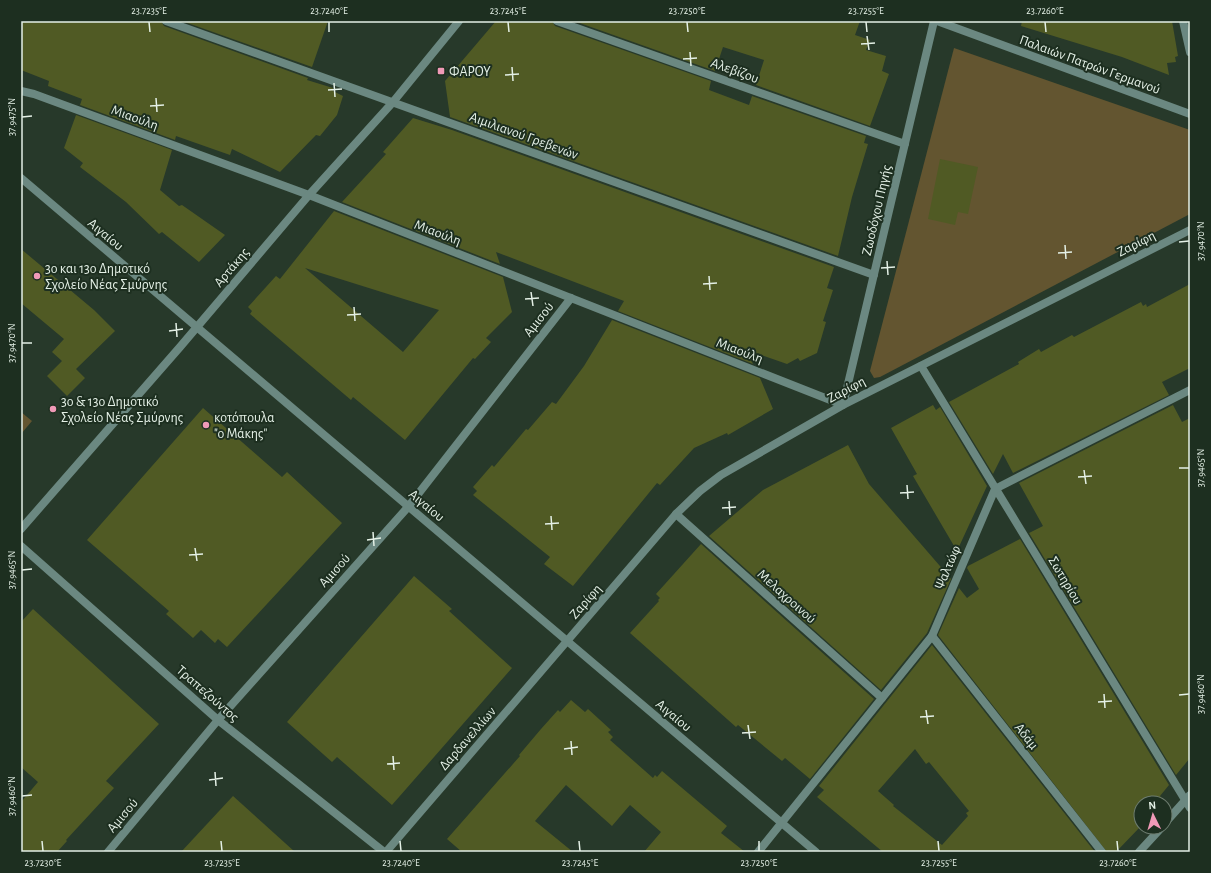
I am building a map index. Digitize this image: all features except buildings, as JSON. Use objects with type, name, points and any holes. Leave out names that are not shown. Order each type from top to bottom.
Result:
[{"type":"street","name":"Αιμιλιανού Γρεβενών","points":[[166,21],[874,275]]},
{"type":"street","name":"Αρτάκης","points":[[21,529],[197,328],[309,195],[393,102],[459,21]]},
{"type":"street","name":"Αλεβίζου","points":[[557,21],[905,144]]},
{"type":"street","name":"Ζωοδόχου Πηγής","points":[[843,405],[935,21]]},
{"type":"street","name":"Παλαιών Πατρών Γερμανού","points":[[935,21],[1190,114]]},
{"type":"street","points":[[1183,21],[1190,52]]},
{"type":"street","name":"Μιαούλη","points":[[21,91],[34,94],[309,195],[843,405]]},
{"type":"street","name":"Αιγαίου","points":[[21,178],[816,852]]},
{"type":"street","name":"Ζαρίφη","points":[[567,641],[676,514],[700,491],[721,475],[843,405],[1190,230]]},
{"type":"street","name":"Αμισού","points":[[108,852],[218,720],[408,506],[571,298]]},
{"type":"street","name":"Σωτηρίου","points":[[921,366],[995,489],[1188,797],[1190,808]]},
{"type":"street","points":[[995,489],[1190,390]]},
{"type":"street","name":"Ψαλτώφ","points":[[758,852],[932,636],[995,489]]},
{"type":"street","name":"Μελαχροινού","points":[[676,514],[882,698]]},
{"type":"street","name":"Τραπεζούντος","points":[[21,546],[218,720],[385,852]]},
{"type":"street","name":"Αδάμ","points":[[932,636],[1102,852]]},
{"type":"street","name":"Δαρδανελλίων","points":[[385,852],[567,641]]},
{"type":"street","points":[[1173,814],[1188,797]]},
{"type":"street","points":[[1140,852],[1155,835]]},
{"type":"shaded area","points":[[954,48],[1190,130],[1190,214],[880,377],[874,378],[870,371]]},
{"type":"shaded area","points":[[21,412],[32,421],[21,434]]},
{"type":"place","name":"ΦΑΡΟΥ","points":[[441,71]]},
{"type":"place","name":"3ο και 13ο Δημοτικό Σχολείο Νέας Σμύρνης","points":[[37,276]]},
{"type":"place","name":"3ο & 13ο Δημοτικό Σχολείο Νέας Σμύρνης","points":[[53,409]]},
{"type":"place","name":"κοτόπουλα \"ο Μάκης\"","points":[[206,425]]}]
